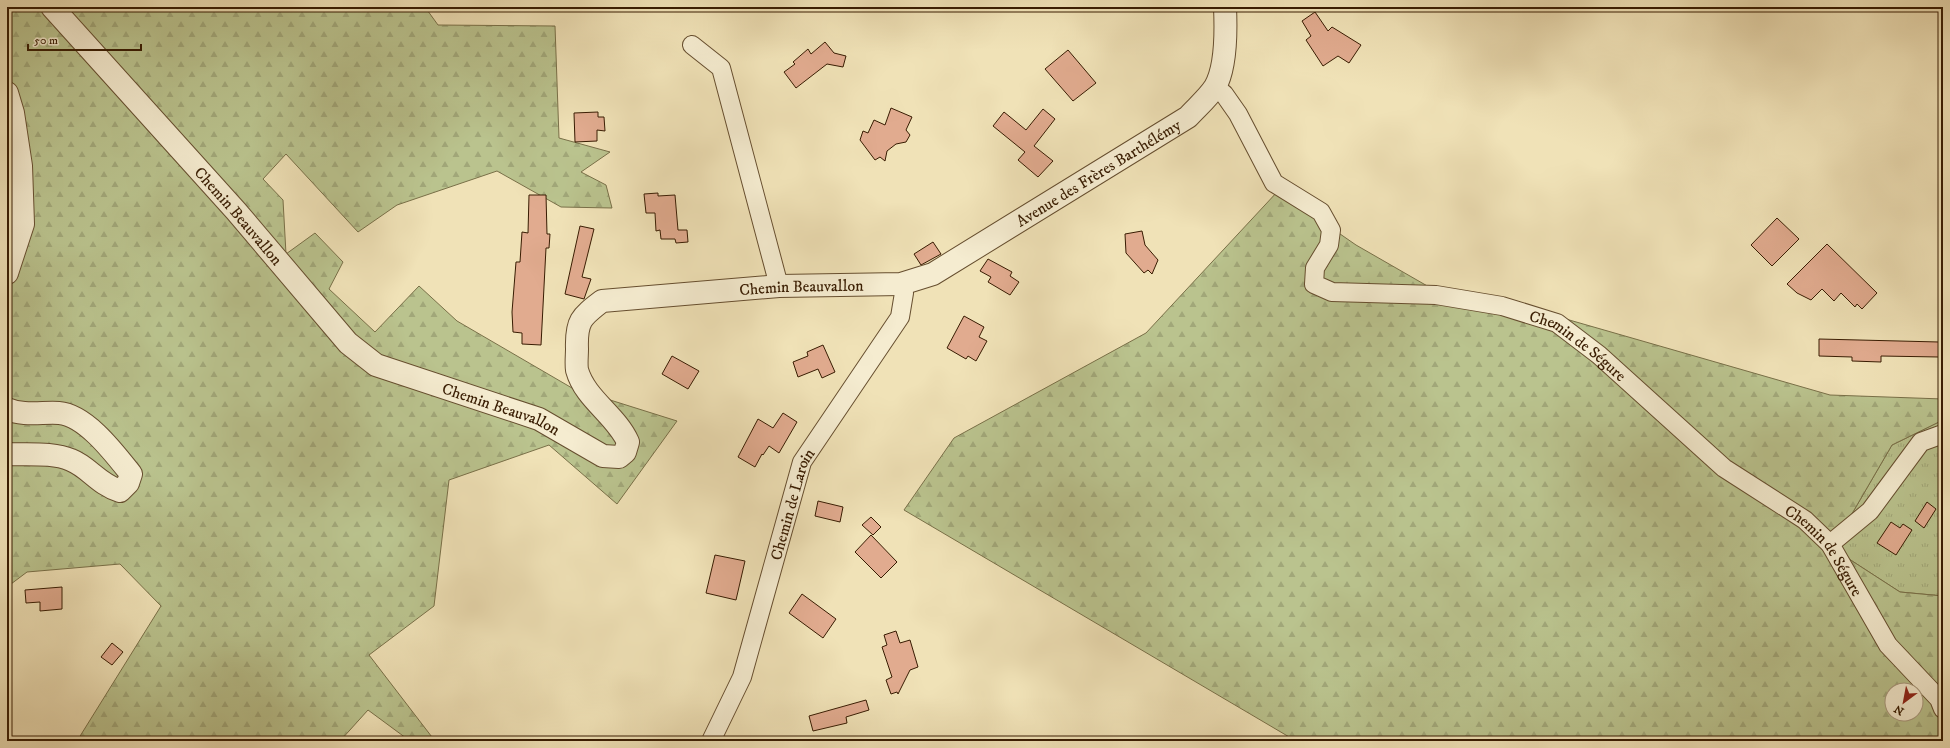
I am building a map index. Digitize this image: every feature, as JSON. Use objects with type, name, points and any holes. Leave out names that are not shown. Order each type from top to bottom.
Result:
[{"type":"street","name":"Chemin Beauvallon","points":[[52,7],[236,211],[348,343],[376,365],[539,419],[603,456],[619,457],[625,452],[628,442],[623,432],[585,388],[577,369],[576,336],[580,322],[588,312],[602,301],[778,286],[901,284]]},
{"type":"street","name":"Avenue des Frères Barthélémy","points":[[901,284],[933,274],[1188,117],[1215,86],[1222,62],[1226,30],[1225,7]]},
{"type":"street","points":[[692,45],[721,68],[778,286]]},
{"type":"street","name":"Chemin de Ségure","points":[[1215,86],[1224,94],[1238,114],[1274,182],[1321,212],[1331,230],[1329,245],[1315,268],[1314,284],[1332,292],[1436,295],[1502,306],[1557,324],[1599,355],[1724,468],[1805,520],[1830,544],[1888,645],[1939,699],[1943,709]]},
{"type":"street","points":[[7,93],[13,113],[21,166],[23,224],[7,273]]},
{"type":"street","name":"Chemin de Laroin","points":[[711,741],[742,677],[802,462],[900,317],[904,293],[901,284]]},
{"type":"street","points":[[7,409],[16,412],[61,413],[76,417],[92,430],[131,474],[128,483],[120,491],[108,487],[73,460],[59,456],[7,454]]},
{"type":"street","points":[[1830,544],[1870,510],[1922,442],[1943,434]]},
{"type":"green space","points":[[7,7],[425,7],[438,25],[555,26],[559,138],[610,152],[581,172],[606,185],[612,208],[561,207],[497,171],[397,205],[358,232],[286,154],[263,179],[283,200],[286,254],[315,233],[343,262],[329,289],[375,332],[419,286],[457,321],[572,388],[677,421],[617,504],[549,445],[449,480],[434,606],[369,655],[435,741],[410,741],[368,710],[340,741],[77,741],[161,606],[120,564],[27,572],[7,587]]},
{"type":"green space","points":[[1278,191],[1356,245],[1443,295],[1538,311],[1830,395],[1943,399],[1943,420],[1892,445],[1832,548],[1900,592],[1943,596],[1943,741],[1296,741],[904,510],[954,438],[1146,333]]},
{"type":"green space","points":[[1943,420],[1943,596],[1900,592],[1832,548],[1892,445]]},
{"type":"building","points":[[1315,12],[1328,31],[1332,27],[1361,45],[1349,63],[1338,56],[1323,66],[1306,40],[1311,36],[1302,21]]},
{"type":"building","points":[[825,42],[834,53],[846,56],[843,67],[827,64],[796,88],[784,72],[795,64],[793,62],[808,49],[811,54]]},
{"type":"building","points":[[1068,50],[1096,83],[1073,101],[1045,69]]},
{"type":"building","points":[[891,108],[912,117],[906,130],[910,135],[906,142],[896,144],[887,151],[885,161],[880,157],[875,160],[860,140],[863,131],[868,133],[874,120],[885,125]]},
{"type":"building","points":[[1043,109],[1055,119],[1034,146],[1053,161],[1038,177],[1018,160],[1025,152],[993,126],[1004,112],[1026,130]]},
{"type":"building","points":[[598,112],[598,117],[604,117],[605,131],[597,130],[597,141],[575,142],[574,113]]},
{"type":"building","points":[[658,193],[658,196],[675,195],[678,230],[687,230],[688,242],[676,243],[675,239],[661,239],[660,230],[656,231],[655,213],[646,213],[644,194]]},
{"type":"building","points":[[529,195],[546,195],[547,234],[550,234],[549,248],[546,248],[541,345],[522,344],[522,333],[513,332],[512,312],[516,262],[520,262],[522,232],[528,233]]},
{"type":"building","points":[[1777,218],[1799,239],[1772,266],[1751,245]]},
{"type":"building","points":[[580,226],[594,229],[582,277],[591,279],[584,299],[565,294]]},
{"type":"building","points":[[1142,231],[1145,245],[1158,260],[1152,274],[1148,270],[1144,273],[1126,253],[1125,234]]},
{"type":"building","points":[[933,242],[941,254],[921,265],[914,254]]},
{"type":"building","points":[[1827,244],[1877,293],[1862,309],[1857,304],[1855,307],[1841,293],[1834,301],[1822,289],[1811,300],[1797,293],[1787,284]]},
{"type":"building","points":[[988,259],[1012,272],[1010,276],[1019,282],[1010,295],[988,282],[991,277],[980,271]]},
{"type":"building","points":[[964,316],[984,327],[979,337],[987,341],[976,361],[968,356],[966,359],[947,348]]},
{"type":"building","points":[[1819,339],[1939,342],[1939,357],[1881,356],[1881,362],[1852,361],[1852,357],[1819,356]]},
{"type":"building","points":[[823,345],[835,372],[822,378],[818,369],[798,377],[793,362],[808,356],[807,352]]},
{"type":"building","points":[[672,356],[699,371],[688,389],[662,374]]},
{"type":"building","points":[[783,413],[797,422],[779,453],[769,446],[763,455],[762,454],[755,467],[738,457],[758,419],[773,428]]},
{"type":"building","points":[[818,501],[843,507],[840,522],[815,516]]},
{"type":"building","points":[[1927,502],[1936,509],[1924,528],[1915,521]]},
{"type":"building","points":[[871,517],[881,527],[873,535],[862,525]]},
{"type":"building","points":[[1891,522],[1900,528],[1903,524],[1912,530],[1896,555],[1877,543]]},
{"type":"building","points":[[871,535],[897,562],[881,578],[855,552]]},
{"type":"building","points":[[715,555],[745,561],[736,600],[706,593]]},
{"type":"building","points":[[62,587],[62,609],[40,611],[40,602],[26,603],[25,590]]},
{"type":"building","points":[[802,594],[836,619],[823,638],[789,613]]},
{"type":"building","points":[[896,631],[900,643],[910,640],[918,667],[910,670],[898,694],[897,692],[891,694],[886,680],[892,677],[882,647],[887,645],[884,635]]},
{"type":"building","points":[[112,643],[123,652],[112,665],[101,657]]},
{"type":"building","points":[[866,700],[869,710],[846,717],[847,723],[813,731],[809,716]]}]
